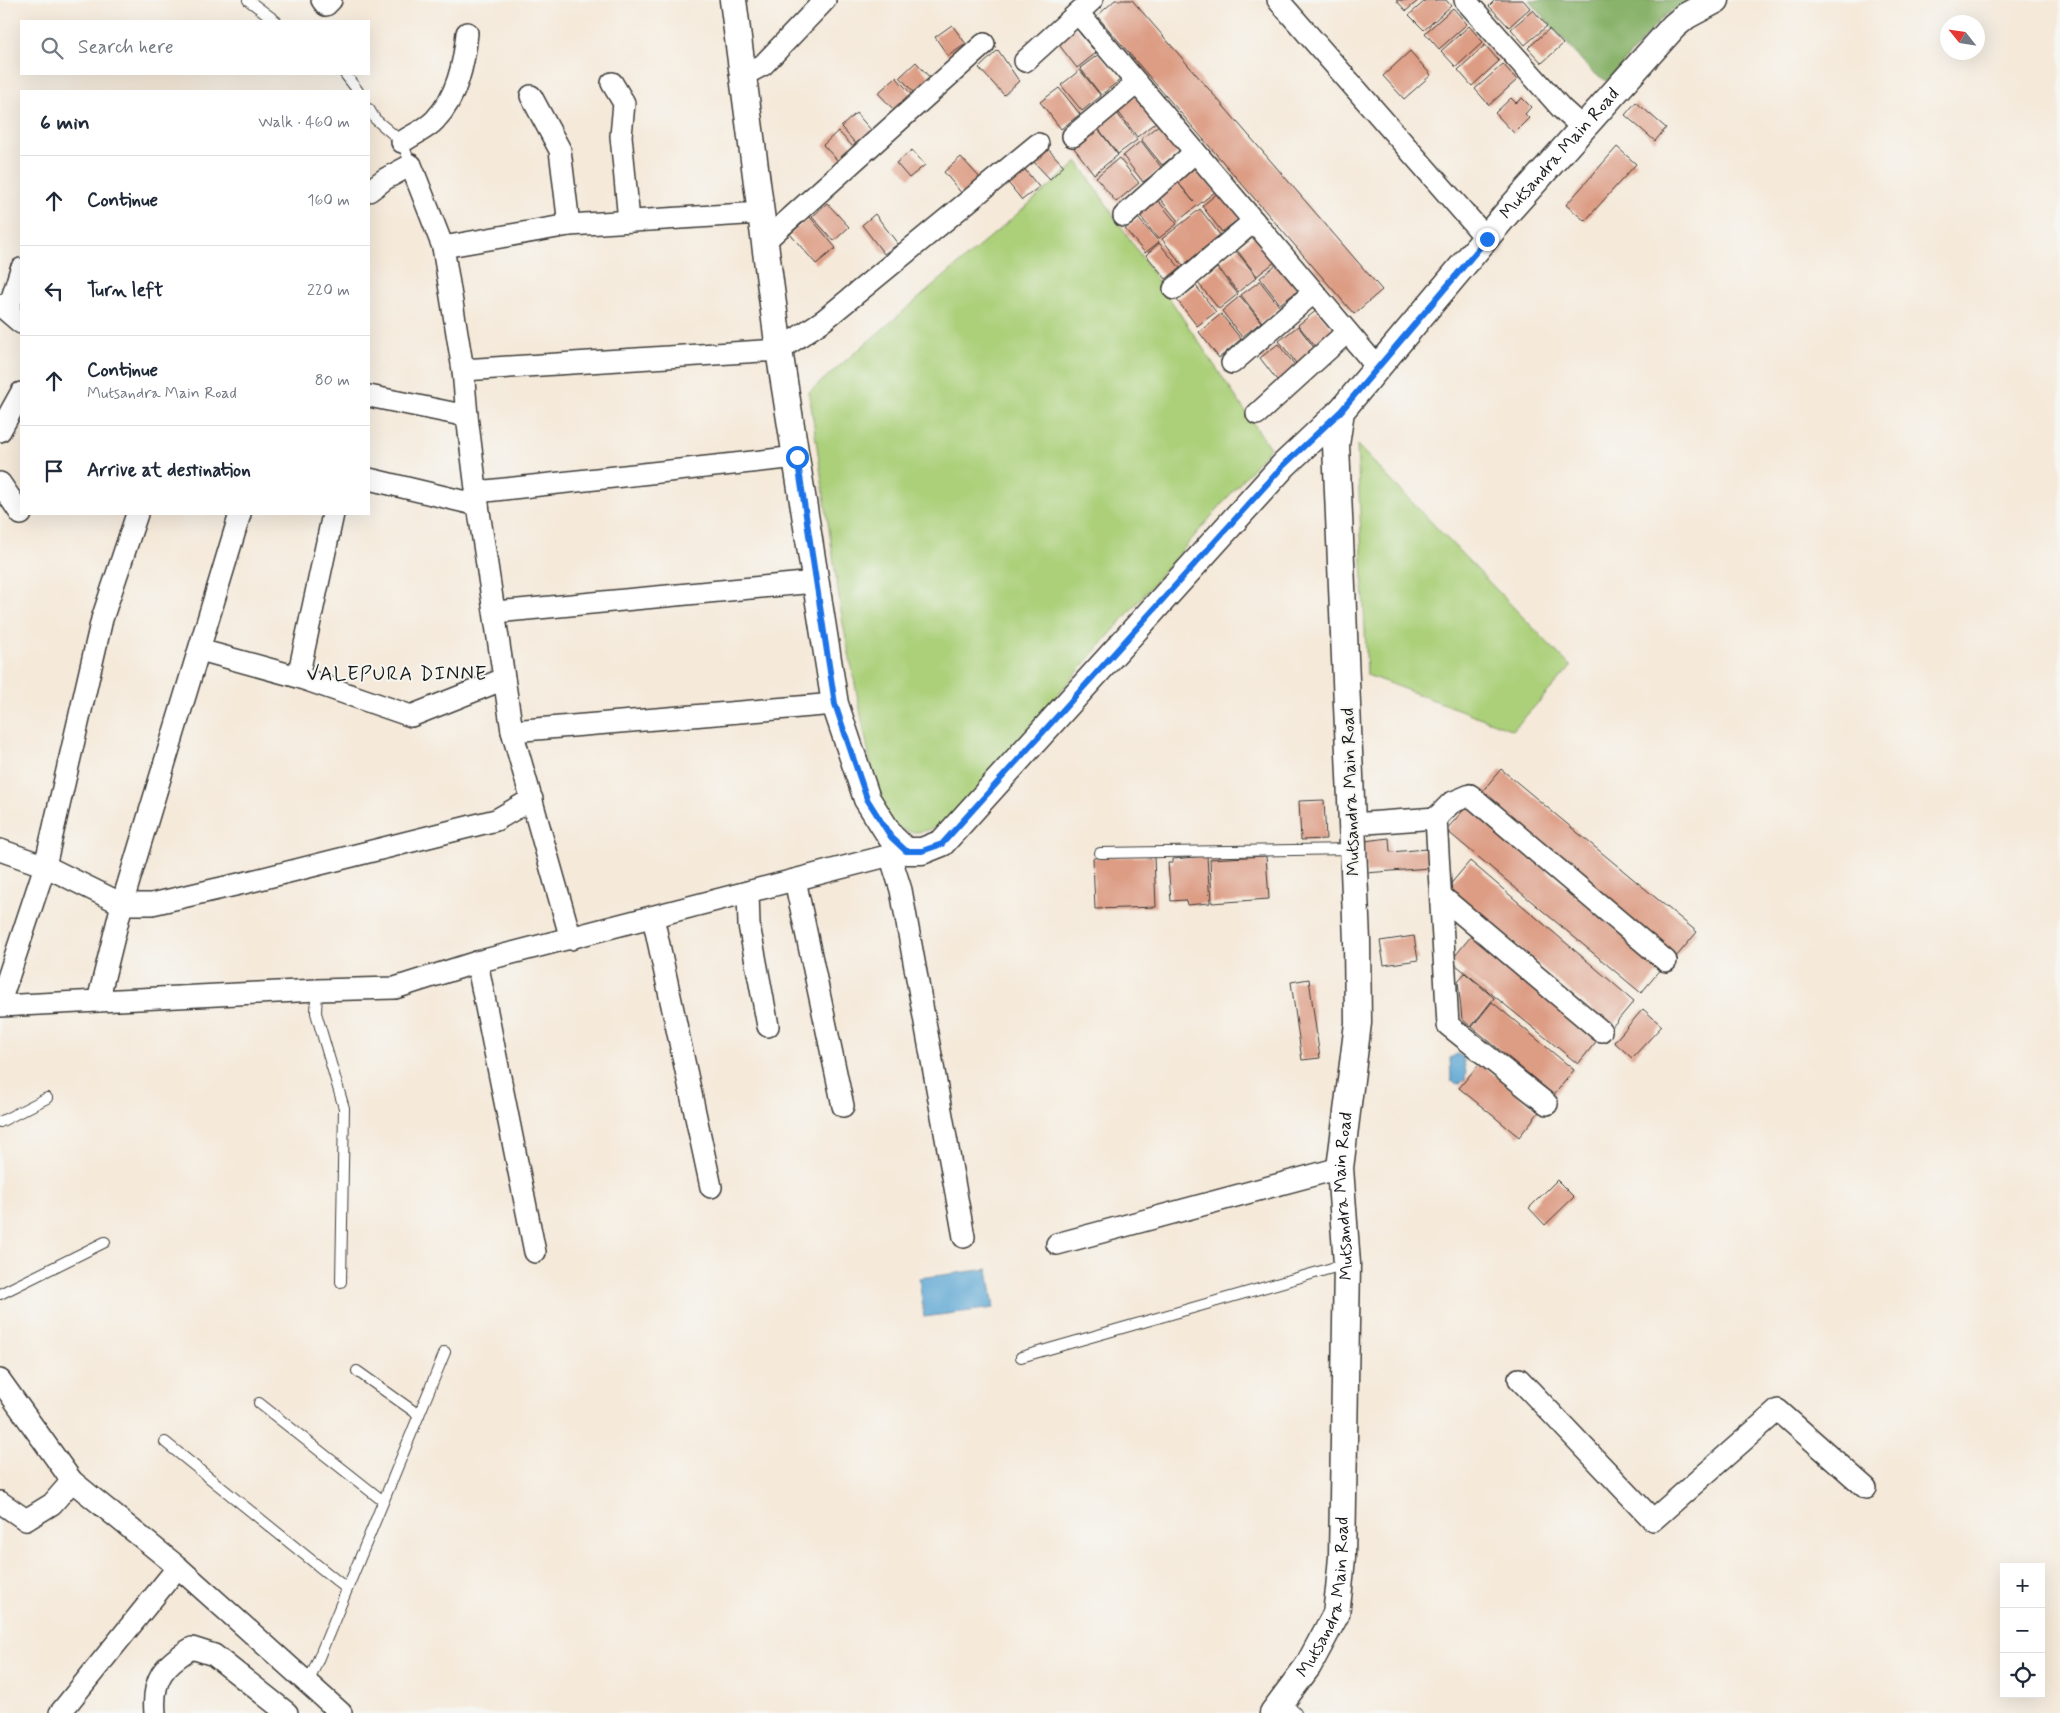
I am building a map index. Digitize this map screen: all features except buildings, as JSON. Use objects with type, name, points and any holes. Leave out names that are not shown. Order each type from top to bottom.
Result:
[{"type":"street","points":[[322,0],[326,5],[331,0]]},
{"type":"street","points":[[734,0],[779,350],[835,704],[867,799],[891,837],[898,853],[901,890],[964,1237]]},
{"type":"street","points":[[744,76],[763,65],[825,0]]},
{"type":"street","points":[[1278,0],[1487,239]]},
{"type":"street","points":[[1465,0],[1562,109],[1582,127]]},
{"type":"street","name":"Mutsandra Main Road","points":[[1284,1709],[1336,1614],[1342,1557],[1347,1264],[1340,1168],[1358,1023],[1358,941],[1336,445],[1341,411],[1582,127],[1674,26],[1686,16],[1716,0]]},
{"type":"street","points":[[1025,61],[1085,7],[1137,83],[1378,368]]},
{"type":"street","points":[[402,142],[434,121],[452,96],[464,63],[467,34]]},
{"type":"street","points":[[766,240],[984,44]]},
{"type":"street","points":[[612,83],[624,102],[621,136],[630,221]]},
{"type":"street","points":[[1073,136],[1137,83]]},
{"type":"street","points":[[531,96],[560,150],[569,225]]},
{"type":"street","points":[[463,370],[779,350],[824,320],[1038,144]]},
{"type":"street","points":[[1124,216],[1196,152]]},
{"type":"street","points":[[370,190],[385,179],[412,165],[443,247],[463,370],[466,416],[477,499],[496,612],[512,731],[571,939]]},
{"type":"street","points":[[443,247],[569,225],[760,213]]},
{"type":"street","points":[[1174,289],[1254,221]]},
{"type":"street","points":[[10,313],[20,273]]},
{"type":"street","points":[[1232,363],[1314,292]]},
{"type":"street","points":[[1257,414],[1347,332]]},
{"type":"street","points":[[0,430],[20,395]]},
{"type":"street","points":[[370,396],[466,416]]},
{"type":"street","points":[[0,1006],[317,990],[395,988],[477,962],[898,853],[922,851],[942,844],[1284,465],[1341,411]]},
{"type":"street","points":[[370,479],[477,499],[797,457]]},
{"type":"street","points":[[0,483],[20,512]]},
{"type":"street","points":[[0,1002],[45,866],[102,619],[137,515]]},
{"type":"street","points":[[98,1001],[122,904],[240,515]]},
{"type":"street","points":[[298,677],[333,515]]},
{"type":"street","points":[[496,612],[815,582]]},
{"type":"street","points":[[200,650],[298,677],[411,716],[504,679]]},
{"type":"street","points":[[512,731],[835,704]]},
{"type":"street","points":[[1353,836],[1436,818],[1451,803],[1470,796],[1666,961]]},
{"type":"street","points":[[0,850],[45,866],[122,904],[152,904],[496,820],[532,800]]},
{"type":"street","points":[[1436,818],[1448,1025],[1547,1104]]},
{"type":"street","points":[[795,880],[843,1106]]},
{"type":"street","points":[[748,892],[749,925],[768,1026]]},
{"type":"street","points":[[1441,896],[1601,1030]]},
{"type":"street","points":[[653,917],[711,1187]]},
{"type":"street","points":[[477,962],[535,1252]]},
{"type":"street","points":[[1057,1244],[1340,1168]]},
{"type":"street","points":[[1519,1379],[1653,1520],[1778,1410],[1866,1488]]},
{"type":"street","points":[[0,1380],[72,1481],[178,1567],[308,1684],[333,1710]]},
{"type":"street","points":[[0,1502],[26,1520],[52,1504],[72,1481]]},
{"type":"street","points":[[60,1713],[178,1567]]},
{"type":"street","points":[[155,1713],[153,1695],[162,1670],[174,1659],[192,1648],[214,1655],[287,1713]]},
{"type":"lane","points":[[248,0],[275,20]]},
{"type":"lane","points":[[346,75],[357,90]]},
{"type":"lane","points":[[370,112],[375,119],[402,142],[412,165]]},
{"type":"lane","points":[[1100,854],[1353,836]]},
{"type":"lane","points":[[317,990],[316,1013],[344,1108],[341,1282]]},
{"type":"lane","points":[[0,1122],[47,1098]]},
{"type":"lane","points":[[0,1294],[105,1242]]},
{"type":"lane","points":[[1021,1357],[1347,1264]]},
{"type":"lane","points":[[308,1684],[445,1352]]},
{"type":"lane","points":[[357,1371],[419,1415]]},
{"type":"lane","points":[[259,1403],[383,1501]]},
{"type":"lane","points":[[165,1442],[347,1589]]},
{"type":"green space","points":[[1529,0],[1693,0],[1665,15],[1607,81],[1592,72]]},
{"type":"green space","points":[[1078,162],[1270,448],[954,816],[941,825],[926,831],[909,832],[892,823],[878,801],[842,618],[809,392]]},
{"type":"green space","points":[[1357,445],[1571,667],[1513,730],[1367,675]]},
{"type":"water","points":[[1457,1054],[1463,1057],[1466,1072],[1465,1080],[1458,1084],[1451,1081],[1450,1058]]},
{"type":"water","points":[[988,1269],[994,1308],[924,1317],[919,1278]]},
{"type":"district","name":"VALEPURA DINNE","points":[[397,674]]},
{"type":"route","points":[[797,457],[835,704],[867,799],[891,837],[906,851],[922,851],[942,844],[1284,465],[1341,411],[1487,239]]}]
